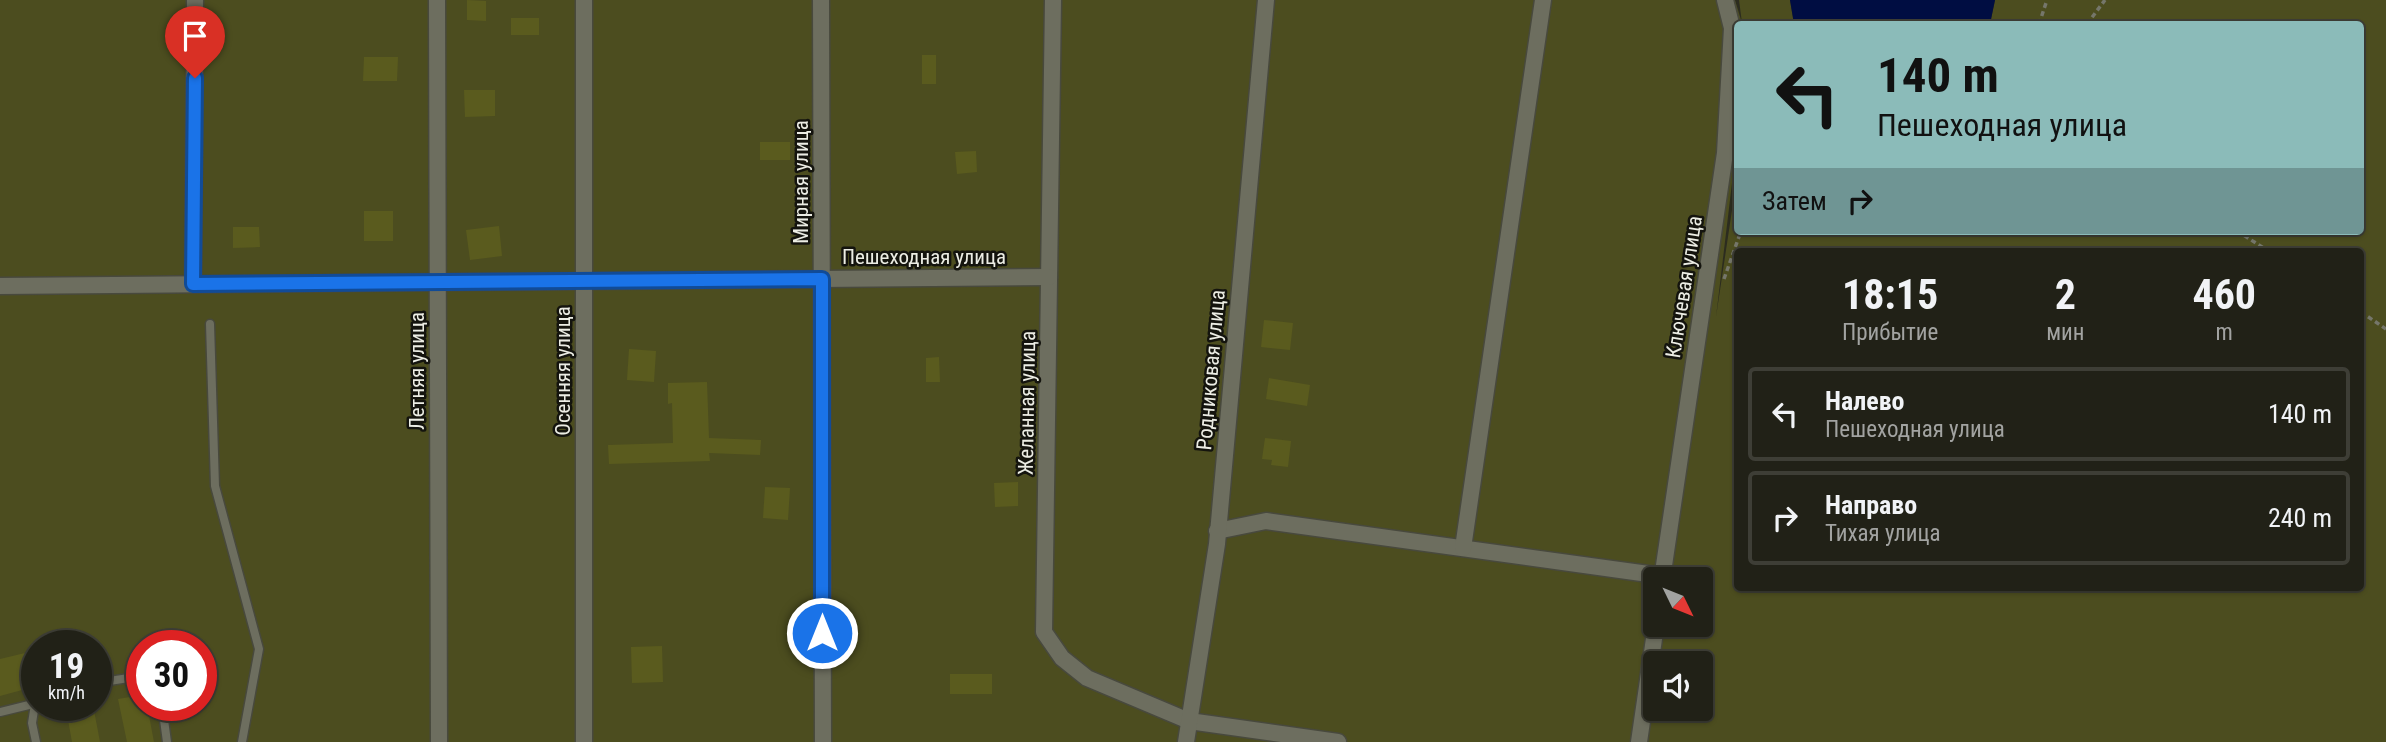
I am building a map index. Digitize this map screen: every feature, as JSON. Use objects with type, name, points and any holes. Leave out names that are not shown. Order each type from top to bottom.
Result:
[{"type":"street","points":[[193,284],[195,0]]},
{"type":"street","name":"Летняя улица","points":[[437,0],[439,742]]},
{"type":"street","name":"Осенняя улица","points":[[584,0],[584,742]]},
{"type":"street","name":"Мирная улица","points":[[821,0],[823,742]]},
{"type":"street","name":"Желанная улица","points":[[1054,0],[1044,632],[1062,658],[1087,678],[1189,721],[1338,742]]},
{"type":"street","name":"Родниковая улица","points":[[1186,742],[1217,544],[1266,0]]},
{"type":"street","points":[[1463,548],[1543,0]]},
{"type":"street","name":"Ключевая улица","points":[[1664,567],[1725,153],[1732,28],[1724,0]]},
{"type":"street","name":"Пешеходная улица","points":[[0,286],[1049,277]]},
{"type":"street","points":[[1217,531],[1266,521],[1643,574]]},
{"type":"street","points":[[1639,742],[1654,637]]},
{"type":"lane","points":[[211,324],[215,486],[259,649],[242,742]]},
{"type":"lane","points":[[0,712],[21,707]]},
{"type":"lane","points":[[32,721],[36,742]]},
{"type":"lane","points":[[164,721],[167,742]]},
{"type":"path","points":[[2040,21],[2047,0]]},
{"type":"path","points":[[2089,21],[2105,0]]},
{"type":"path","points":[[2243,235],[2264,248]]},
{"type":"path","points":[[2364,314],[2386,329]]},
{"type":"shaded area","points":[[0,0],[1735,0],[1741,21],[1734,21],[1734,166],[1716,317],[1734,197],[1734,235],[2364,235],[2364,21],[1991,21],[1995,0],[2386,0],[2386,742],[0,742]]},
{"type":"shaded area","points":[[1739,0],[1790,0],[1794,21],[1742,21]]},
{"type":"shaded area","points":[[1790,0],[1995,0],[1991,21],[1794,21]]},
{"type":"building","points":[[467,0],[486,1],[486,21],[467,20]]},
{"type":"building","points":[[511,18],[539,18],[539,35],[511,35]]},
{"type":"building","points":[[922,55],[936,55],[936,84],[922,84]]},
{"type":"building","points":[[364,57],[398,57],[397,81],[363,81]]},
{"type":"building","points":[[464,90],[495,90],[495,116],[465,117]]},
{"type":"building","points":[[760,142],[790,142],[790,160],[760,160]]},
{"type":"building","points":[[976,151],[977,172],[957,174],[955,152]]},
{"type":"building","points":[[364,211],[393,211],[393,241],[364,241]]},
{"type":"building","points":[[499,226],[502,256],[470,260],[466,230]]},
{"type":"building","points":[[233,227],[259,227],[260,247],[233,248]]},
{"type":"building","points":[[1264,320],[1293,323],[1290,350],[1261,347]]},
{"type":"building","points":[[629,349],[656,351],[654,382],[627,380]]},
{"type":"building","points":[[939,357],[940,382],[926,382],[926,358]]},
{"type":"building","points":[[1269,378],[1310,385],[1307,406],[1266,399]]},
{"type":"building","points":[[707,382],[709,438],[761,440],[760,455],[709,453],[710,461],[609,464],[608,445],[673,443],[672,403],[668,404],[668,383]]},
{"type":"building","points":[[1265,438],[1291,441],[1288,467],[1271,465],[1272,460],[1262,459]]},
{"type":"building","points":[[1018,482],[1018,506],[995,507],[994,483]]},
{"type":"building","points":[[765,487],[790,488],[788,520],[763,518]]},
{"type":"building","points":[[662,646],[663,682],[632,683],[631,647]]},
{"type":"building","points":[[21,654],[21,690],[0,696],[0,659]]},
{"type":"building","points":[[950,674],[992,674],[992,694],[950,694]]},
{"type":"building","points":[[126,698],[126,721],[150,721],[154,742],[127,742],[118,699]]},
{"type":"building","points":[[68,721],[96,721],[100,742],[72,742]]},
{"type":"route","points":[[195,78],[193,284],[822,279],[822,633]]}]
